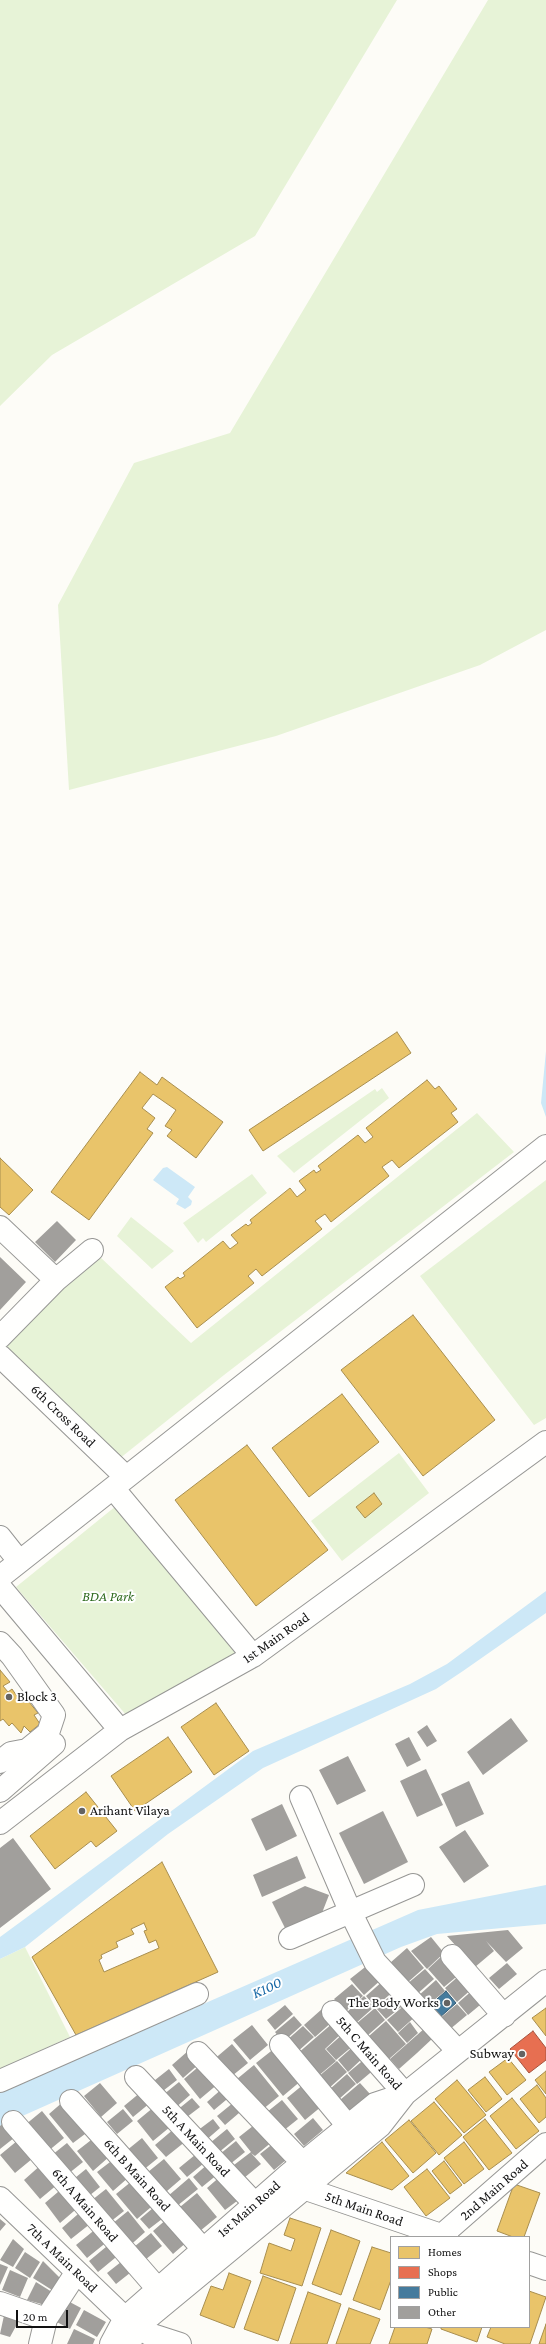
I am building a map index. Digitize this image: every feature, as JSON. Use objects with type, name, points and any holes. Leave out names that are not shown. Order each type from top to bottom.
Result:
[{"type":"street","points":[[0,1577],[546,1146]]},
{"type":"street","points":[[0,1227],[56,1280]]},
{"type":"street","points":[[0,1337],[56,1280],[92,1250]]},
{"type":"street","name":"6th Cross Road","points":[[0,1356],[120,1482],[253,1656]]},
{"type":"street","name":"1st Main Road","points":[[0,1823],[120,1730],[253,1656],[546,1442]]},
{"type":"street","points":[[0,1537],[19,1561]]},
{"type":"street","points":[[0,1587],[120,1730]]},
{"type":"street","points":[[0,1643],[12,1656],[54,1715],[62,1732],[51,1749],[0,1790]]},
{"type":"street","points":[[0,1762],[11,1753],[27,1750],[48,1733],[54,1715]]},
{"type":"street","points":[[301,1797],[350,1911],[375,1962],[456,2050]]},
{"type":"street","points":[[290,1938],[412,1885]]},
{"type":"street","points":[[452,1956],[504,2016]]},
{"type":"street","name":"1st Main Road","points":[[111,2344],[380,2126],[405,2094],[456,2050],[504,2016],[546,1980]]},
{"type":"street","points":[[0,2081],[197,1994]]},
{"type":"street","name":"5th C Main Road","points":[[333,2012],[405,2094]]},
{"type":"street","points":[[280,2045],[348,2126]]},
{"type":"street","points":[[198,2053],[296,2156]]},
{"type":"street","name":"5th A Main Road","points":[[136,2077],[255,2204]]},
{"type":"street","name":"1st Main Road","points":[[130,2329],[158,2288],[255,2204],[375,2104],[405,2094]]},
{"type":"street","name":"6th B Main Road","points":[[71,2101],[203,2249]]},
{"type":"street","name":"6th A Main Road","points":[[14,2122],[158,2288]]},
{"type":"street","name":"2nd Main Road","points":[[444,2236],[546,2144]]},
{"type":"street","name":"5th Main Road","points":[[303,2188],[444,2236]]},
{"type":"street","name":"7th A Main Road","points":[[0,2198],[130,2329],[180,2344]]},
{"type":"street","points":[[530,2264],[546,2269]]},
{"type":"street","points":[[40,2344],[46,2319],[76,2273]]},
{"type":"street","points":[[0,2302],[46,2319]]},
{"type":"green space","points":[[0,0],[397,0],[255,236],[52,355],[0,406]]},
{"type":"green space","points":[[488,0],[546,0],[546,630],[480,665],[276,736],[69,790],[58,605],[134,463],[230,433]]},
{"type":"green space","points":[[382,1088],[389,1098],[294,1173],[277,1156],[375,1089],[377,1092]]},
{"type":"green space","points":[[477,1113],[514,1152],[224,1375],[119,1459],[3,1346],[47,1301],[99,1256],[191,1343]]},
{"type":"green space","points":[[252,1174],[267,1193],[206,1242],[203,1238],[198,1243],[183,1223]]},
{"type":"green space","points":[[546,1180],[546,1418],[534,1425],[420,1276]]},
{"type":"green space","points":[[131,1217],[174,1251],[152,1269],[117,1236]]},
{"type":"green space","points":[[399,1453],[429,1493],[342,1561],[311,1521]]},
{"type":"green space","name":"BDA Park","points":[[116,1506],[236,1654],[127,1716],[16,1587]]},
{"type":"green space","points":[[25,1947],[70,2037],[0,2069],[0,1959]]},
{"type":"water","points":[[546,1051],[546,1117],[541,1103]]},
{"type":"water","points":[[167,1167],[195,1187],[188,1197],[192,1201],[191,1205],[185,1209],[176,1204],[179,1199],[153,1180],[163,1168]]},
{"type":"water","points":[[546,1591],[546,1613],[463,1671],[436,1689],[263,1768],[168,1834],[25,1947],[0,1959],[0,1937],[253,1751],[410,1684],[447,1664]]},
{"type":"water","name":"K100","points":[[546,1885],[546,1924],[437,1934],[401,1947],[0,2126],[0,2093],[418,1910]]},
{"type":"building: Homes","points":[[397,1032],[411,1053],[263,1151],[249,1130]]},
{"type":"building: Homes","points":[[140,1072],[157,1085],[162,1077],[223,1122],[196,1158],[167,1136],[172,1130],[165,1126],[176,1110],[153,1094],[142,1108],[155,1118],[147,1129],[153,1133],[89,1220],[51,1192]]},
{"type":"building: Homes","points":[[427,1080],[435,1089],[439,1086],[457,1109],[451,1113],[458,1122],[399,1168],[392,1160],[382,1167],[389,1176],[331,1222],[325,1214],[315,1221],[322,1229],[262,1276],[256,1269],[248,1276],[254,1283],[197,1328],[165,1287],[178,1277],[180,1279],[185,1276],[183,1273],[223,1241],[230,1249],[238,1243],[231,1235],[246,1224],[248,1226],[252,1223],[250,1220],[290,1188],[297,1197],[306,1190],[299,1181],[314,1170],[316,1173],[321,1170],[318,1166],[358,1135],[365,1143],[373,1137],[366,1128]]},
{"type":"building: Homes","points":[[0,1158],[33,1190],[9,1215],[0,1207]]},
{"type":"building: Homes","points":[[413,1315],[495,1420],[423,1476],[341,1370]]},
{"type":"building: Homes","points":[[342,1394],[379,1442],[309,1497],[272,1448]]},
{"type":"building: Homes","points":[[247,1445],[328,1550],[256,1606],[175,1500]]},
{"type":"building: Homes","points":[[374,1493],[382,1504],[365,1518],[356,1507]]},
{"type":"building: Homes","name":"Block 3","points":[[0,1670],[10,1682],[3,1686],[8,1692],[12,1689],[21,1702],[29,1702],[38,1713],[34,1715],[40,1724],[30,1732],[24,1726],[21,1733],[12,1723],[9,1726],[3,1719],[0,1721]]},
{"type":"building: Homes","points":[[216,1703],[249,1751],[214,1775],[181,1727]]},
{"type":"building: Homes","points":[[168,1737],[192,1772],[135,1811],[111,1776]]},
{"type":"building: Homes","name":"Arihant Vilaya","points":[[86,1792],[117,1831],[96,1847],[91,1841],[55,1869],[30,1836]]},
{"type":"building: Homes","points":[[162,1862],[218,1972],[76,2035],[32,1957]],"holes":[[[144,1923],[147,1930],[144,1931],[149,1943],[156,1940],[159,1948],[104,1972],[99,1960],[102,1958],[101,1955],[118,1947],[116,1942],[134,1934],[131,1929]]]},
{"type":"building: Homes","points":[[546,2008],[546,2036],[532,2018]]},
{"type":"building: Homes","points":[[508,2058],[526,2080],[507,2095],[489,2072]]},
{"type":"building: Homes","points":[[546,2071],[546,2094],[535,2080]]},
{"type":"building: Homes","points":[[485,2077],[502,2099],[486,2112],[468,2090]]},
{"type":"building: Homes","points":[[457,2080],[486,2115],[464,2133],[435,2099]]},
{"type":"building: Homes","points":[[537,2085],[546,2098],[546,2117],[539,2123],[520,2099]]},
{"type":"building: Homes","points":[[512,2098],[539,2131],[516,2149],[490,2116]]},
{"type":"building: Homes","points":[[434,2102],[462,2135],[439,2155],[411,2121]]},
{"type":"building: Homes","points":[[485,2119],[512,2153],[489,2170],[463,2137]]},
{"type":"building: Homes","points":[[409,2120],[436,2153],[413,2173],[385,2140]]},
{"type":"building: Homes","points":[[382,2142],[409,2176],[392,2190],[346,2173]]},
{"type":"building: Homes","points":[[464,2142],[484,2169],[464,2184],[444,2158]]},
{"type":"building: Homes","points":[[444,2161],[462,2185],[450,2194],[432,2171]]},
{"type":"building: Homes","points":[[427,2169],[450,2198],[426,2216],[404,2187]]},
{"type":"building: Homes","points":[[514,2184],[540,2193],[524,2236],[510,2236],[497,2231]]},
{"type":"building: Homes","points":[[290,2218],[321,2228],[302,2286],[260,2273],[269,2243],[291,2251],[295,2239],[284,2235]]},
{"type":"building: Homes","points":[[331,2230],[360,2241],[341,2295],[312,2284]]},
{"type":"building: Homes","points":[[372,2247],[390,2253],[390,2283],[380,2310],[353,2300]]},
{"type":"building: Homes","points":[[229,2273],[251,2281],[234,2328],[200,2315],[211,2286],[223,2290]]},
{"type":"building: Homes","points":[[263,2276],[296,2288],[278,2341],[244,2329]]},
{"type":"building: Homes","points":[[530,2291],[546,2297],[530,2344],[505,2344],[487,2337],[491,2328],[530,2328]]},
{"type":"building: Homes","points":[[308,2292],[341,2304],[327,2344],[290,2344]]},
{"type":"building: Homes","points":[[349,2308],[380,2319],[370,2344],[336,2344]]},
{"type":"building: Homes","points":[[546,2324],[546,2344],[539,2344]]},
{"type":"building: Homes","points":[[395,2328],[432,2329],[427,2344],[389,2344]]},
{"type":"building: Homes","points":[[441,2328],[482,2328],[477,2342]]},
{"type":"building: Shops","points":[[533,2031],[546,2048],[546,2060],[529,2073],[510,2049]]},
{"type":"building: Public","points":[[446,1991],[456,2003],[438,2019],[428,2007]]},
{"type":"building: Other","points":[[57,1221],[76,1240],[55,1262],[35,1242]]},
{"type":"building: Other","points":[[0,1257],[26,1282],[0,1310]]},
{"type":"building: Other","points":[[511,1718],[528,1741],[483,1775],[467,1752]]},
{"type":"building: Other","points":[[427,1725],[437,1741],[427,1747],[417,1732]]},
{"type":"building: Other","points":[[409,1737],[421,1760],[407,1767],[395,1744]]},
{"type":"building: Other","points":[[348,1756],[366,1791],[337,1805],[319,1770]]},
{"type":"building: Other","points":[[426,1769],[443,1805],[417,1817],[400,1781]]},
{"type":"building: Other","points":[[469,1781],[484,1814],[456,1827],[441,1794]]},
{"type":"building: Other","points":[[282,1804],[297,1836],[266,1851],[251,1819]]},
{"type":"building: Other","points":[[383,1811],[408,1862],[364,1884],[339,1833]]},
{"type":"building: Other","points":[[465,1830],[489,1866],[464,1883],[439,1847]]},
{"type":"building: Other","points":[[13,1838],[51,1889],[0,1928],[0,1848]]},
{"type":"building: Other","points":[[297,1856],[306,1878],[262,1897],[253,1875]]},
{"type":"building: Other","points":[[305,1886],[329,1895],[320,1918],[288,1934],[272,1902]]},
{"type":"building: Other","points":[[508,1930],[523,1948],[506,1962],[486,1941],[494,1951],[475,1967],[447,1936]]},
{"type":"building: Other","points":[[431,1937],[444,1953],[427,1969],[411,1951]]},
{"type":"building: Other","points":[[407,1948],[424,1968],[407,1983],[390,1963]]},
{"type":"building: Other","points":[[444,1954],[461,1973],[444,1987],[428,1969]]},
{"type":"building: Other","points":[[507,1963],[517,1974],[499,1989],[489,1978]]},
{"type":"building: Other","points":[[369,1964],[382,1979],[364,1995],[350,1979]]},
{"type":"building: Other","points":[[425,1969],[434,1979],[416,1995],[407,1984]]},
{"type":"building: Other","points":[[461,1974],[473,1988],[457,2002],[445,1988]]},
{"type":"building: Other","points":[[384,1980],[394,1991],[375,2007],[366,1996]]},
{"type":"building: Other","points":[[436,1980],[445,1991],[427,2006],[418,1996]]},
{"type":"building: Other","points":[[352,1984],[363,1996],[345,2012],[334,1999]]},
{"type":"building: Other","points":[[475,1988],[486,2000],[468,2015],[458,2003]]},
{"type":"building: Other","points":[[395,1992],[405,2004],[386,2019],[376,2008]]},
{"type":"building: Other","points":[[364,1996],[374,2007],[355,2024],[346,2013]]},
{"type":"building: Other","points":[[407,2003],[417,2015],[398,2032],[387,2020]]},
{"type":"building: Other","points":[[457,2004],[467,2015],[449,2030],[439,2019]]},
{"type":"building: Other","points":[[285,2005],[293,2014],[275,2030],[267,2020]]},
{"type":"building: Other","points":[[375,2008],[385,2020],[367,2036],[356,2024]]},
{"type":"building: Other","points":[[322,2009],[333,2021],[315,2037],[304,2025]]},
{"type":"building: Other","points":[[294,2016],[302,2025],[283,2042],[275,2032]]},
{"type":"building: Other","points":[[386,2021],[406,2044],[389,2059],[369,2036]]},
{"type":"building: Other","points":[[334,2022],[343,2032],[325,2049],[336,2061],[317,2077],[297,2054]]},
{"type":"building: Other","points":[[410,2022],[418,2033],[407,2043],[398,2033]]},
{"type":"building: Other","points":[[252,2025],[268,2045],[250,2060],[233,2040]]},
{"type":"building: Other","points":[[303,2026],[314,2037],[296,2053],[286,2041]]},
{"type":"building: Other","points":[[425,2028],[433,2038],[417,2053],[408,2043]]},
{"type":"building: Other","points":[[344,2033],[354,2045],[336,2060],[326,2049]]},
{"type":"building: Other","points":[[408,2043],[417,2053],[399,2069],[390,2059]]},
{"type":"building: Other","points":[[232,2044],[248,2063],[227,2080],[212,2061]]},
{"type":"building: Other","points":[[355,2045],[365,2056],[348,2072],[338,2060]]},
{"type":"building: Other","points":[[275,2048],[302,2080],[283,2096],[256,2063]]},
{"type":"building: Other","points":[[188,2051],[199,2064],[183,2078],[172,2065]]},
{"type":"building: Other","points":[[367,2057],[376,2068],[357,2084],[348,2073]]},
{"type":"building: Other","points":[[337,2061],[347,2072],[328,2089],[318,2077]]},
{"type":"building: Other","points":[[203,2063],[219,2083],[200,2099],[184,2079]]},
{"type":"building: Other","points":[[254,2065],[279,2096],[262,2110],[237,2079]]},
{"type":"building: Other","points":[[169,2069],[177,2080],[159,2094],[150,2084]]},
{"type":"building: Other","points":[[347,2074],[356,2084],[339,2099],[330,2089]]},
{"type":"building: Other","points":[[179,2082],[190,2095],[174,2109],[163,2095]]},
{"type":"building: Other","points":[[100,2083],[117,2103],[101,2117],[84,2096]]},
{"type":"building: Other","points":[[360,2083],[370,2094],[350,2111],[340,2100]]},
{"type":"building: Other","points":[[304,2084],[322,2106],[305,2120],[287,2098]]},
{"type":"building: Other","points":[[224,2087],[232,2095],[214,2110],[207,2102]]},
{"type":"building: Other","points":[[141,2092],[150,2103],[133,2117],[124,2106]]},
{"type":"building: Other","points":[[192,2098],[200,2107],[183,2120],[176,2111]]},
{"type":"building: Other","points":[[239,2098],[246,2107],[225,2125],[217,2116]]},
{"type":"building: Other","points":[[282,2100],[298,2119],[283,2131],[267,2112]]},
{"type":"building: Other","points":[[64,2101],[89,2131],[73,2143],[49,2114]]},
{"type":"building: Other","points":[[154,2107],[170,2127],[153,2141],[137,2121]]},
{"type":"building: Other","points":[[123,2109],[133,2121],[117,2134],[107,2122]]},
{"type":"building: Other","points":[[42,2111],[64,2138],[47,2152],[25,2125]]},
{"type":"building: Other","points":[[313,2118],[323,2130],[304,2146],[294,2134]]},
{"type":"building: Other","points":[[213,2119],[220,2128],[205,2141],[197,2131]]},
{"type":"building: Other","points":[[7,2120],[19,2134],[0,2149],[0,2126]]},
{"type":"building: Other","points":[[258,2122],[273,2141],[255,2156],[251,2153],[261,2164],[244,2178],[234,2165],[251,2152],[239,2137]]},
{"type":"building: Other","points":[[175,2128],[186,2141],[166,2157],[155,2145]]},
{"type":"building: Other","points":[[227,2129],[235,2139],[218,2153],[210,2143]]},
{"type":"building: Other","points":[[23,2136],[38,2154],[15,2173],[0,2155]]},
{"type":"building: Other","points":[[95,2137],[110,2156],[93,2171],[77,2151]]},
{"type":"building: Other","points":[[142,2138],[158,2158],[142,2171],[126,2151]]},
{"type":"building: Other","points":[[279,2139],[292,2155],[274,2170],[260,2154]]},
{"type":"building: Other","points":[[236,2141],[245,2152],[229,2165],[220,2154]]},
{"type":"building: Other","points":[[67,2143],[83,2162],[63,2178],[47,2159]]},
{"type":"building: Other","points":[[201,2150],[209,2159],[187,2177],[179,2168]]},
{"type":"building: Other","points":[[114,2159],[129,2177],[113,2191],[97,2172]]},
{"type":"building: Other","points":[[164,2159],[181,2179],[160,2197],[143,2176]]},
{"type":"building: Other","points":[[209,2163],[218,2174],[202,2187],[193,2177]]},
{"type":"building: Other","points":[[42,2164],[58,2184],[40,2199],[24,2180]]},
{"type":"building: Other","points":[[86,2169],[100,2187],[84,2200],[70,2182]]},
{"type":"building: Other","points":[[222,2175],[241,2198],[225,2210],[207,2188]]},
{"type":"building: Other","points":[[137,2177],[157,2202],[137,2219],[116,2194]]},
{"type":"building: Other","points":[[189,2178],[198,2189],[177,2206],[168,2196]]},
{"type":"building: Other","points":[[65,2186],[81,2205],[60,2223],[45,2203]]},
{"type":"building: Other","points":[[106,2189],[124,2211],[105,2226],[87,2204]]},
{"type":"building: Other","points":[[197,2193],[217,2217],[200,2231],[180,2207]]},
{"type":"building: Other","points":[[85,2208],[95,2220],[71,2239],[62,2228]]},
{"type":"building: Other","points":[[153,2208],[162,2219],[149,2229],[140,2219]]},
{"type":"building: Other","points":[[128,2211],[145,2232],[125,2250],[107,2228]]},
{"type":"building: Other","points":[[168,2218],[188,2241],[173,2254],[153,2231]]},
{"type":"building: Other","points":[[0,2219],[6,2224],[0,2231]]},
{"type":"building: Other","points":[[97,2228],[108,2241],[87,2258],[76,2245]]},
{"type":"building: Other","points":[[151,2233],[162,2246],[145,2260],[134,2247]]},
{"type":"building: Other","points":[[13,2239],[24,2249],[13,2267],[0,2260]]},
{"type":"building: Other","points":[[112,2242],[121,2253],[98,2272],[89,2261]]},
{"type":"building: Other","points":[[25,2252],[40,2262],[30,2278],[15,2268]]},
{"type":"building: Other","points":[[126,2258],[135,2269],[116,2284],[107,2273]]},
{"type":"building: Other","points":[[43,2261],[60,2278],[52,2290],[33,2278]]},
{"type":"building: Other","points":[[0,2264],[8,2267],[0,2285]]},
{"type":"building: Other","points":[[10,2270],[28,2278],[20,2297],[2,2290]]},
{"type":"building: Other","points":[[36,2282],[52,2292],[45,2305],[27,2300]]},
{"type":"building: Other","points":[[66,2300],[81,2308],[70,2329],[55,2321]]},
{"type":"building: Other","points":[[84,2310],[106,2322],[97,2337],[76,2325]]},
{"type":"building: Other","points":[[5,2311],[21,2317],[10,2337],[0,2334]]},
{"type":"building: Other","points":[[74,2329],[95,2339],[93,2344],[67,2344]]},
{"type":"place","name":"Block 3","points":[[9,1697]]},
{"type":"place","name":"Arihant Vilaya","points":[[82,1811]]},
{"type":"place","name":"The Body Works","points":[[447,2003]]},
{"type":"place","name":"Subway","points":[[522,2054]]}]
